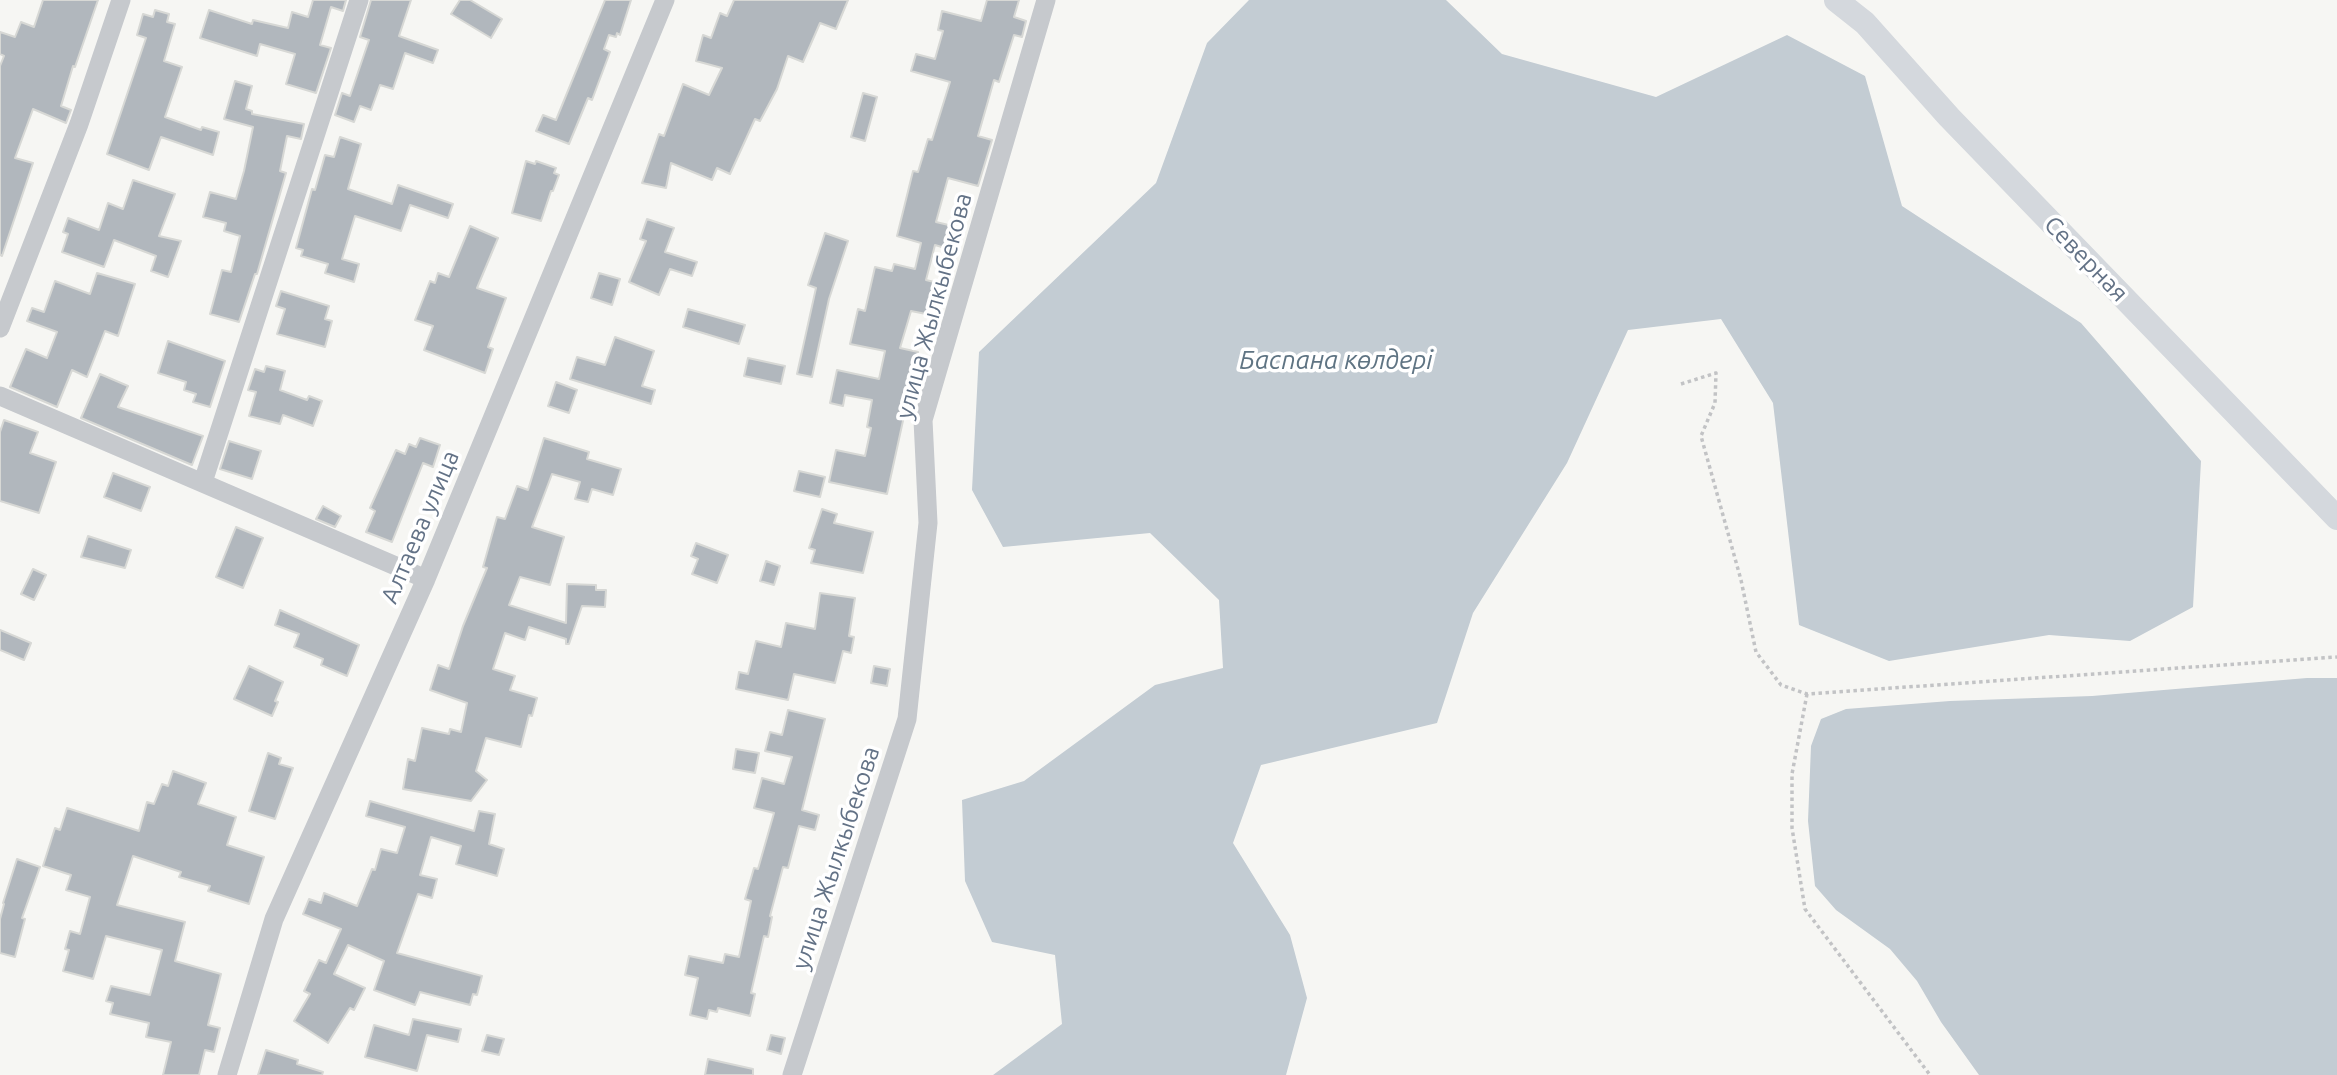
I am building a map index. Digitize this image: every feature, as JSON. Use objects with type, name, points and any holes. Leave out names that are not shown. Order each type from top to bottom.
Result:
[{"type":"main road","name":"Северная","points":[[1836,0],[1865,23],[1949,117],[2337,518]]},
{"type":"street","points":[[0,328],[79,124],[121,0]]},
{"type":"street","points":[[203,482],[359,0]]},
{"type":"street","name":"Алтаева улица","points":[[227,1075],[274,919],[426,579],[665,0]]},
{"type":"street","name":"улица Жылкыбекова","points":[[792,1075],[907,719],[928,523],[923,420],[1046,0]]},
{"type":"street","points":[[0,396],[426,579]]},
{"type":"path","points":[[1681,384],[1716,373],[1715,403],[1701,436],[1741,580],[1756,652],[1780,685],[1807,694],[2337,657]]},
{"type":"path","points":[[1807,694],[1792,774],[1792,828],[1805,909],[1930,1075]]},
{"type":"water","name":"Баспана көлдері","points":[[1249,0],[1446,0],[1502,54],[1656,97],[1787,35],[1865,76],[1902,206],[2081,323],[2201,461],[2193,607],[2130,641],[2049,635],[1889,661],[1799,625],[1773,403],[1721,319],[1628,330],[1567,463],[1473,613],[1437,723],[1261,765],[1233,843],[1290,935],[1307,998],[1286,1075],[993,1075],[1062,1024],[1055,955],[992,942],[965,881],[962,800],[1024,781],[1155,685],[1223,668],[1219,600],[1150,533],[1003,547],[972,490],[979,352],[1156,183],[1207,43]]},
{"type":"water","points":[[2307,678],[2337,678],[2337,1075],[1979,1075],[1941,1022],[1917,981],[1890,949],[1836,910],[1815,886],[1808,821],[1811,746],[1821,719],[1846,709],[1950,701],[2092,696]]},
{"type":"building","points":[[43,0],[98,0],[61,106],[71,110],[66,123],[33,109],[15,158],[33,163],[2,256],[0,66],[4,56],[0,54],[0,32],[15,37],[21,22],[34,27]]},
{"type":"building","points":[[313,0],[346,0],[343,11],[331,7],[320,45],[331,48],[316,93],[286,84],[295,54],[260,44],[257,56],[200,38],[209,10],[252,24],[253,20],[288,28],[292,12],[308,17]]},
{"type":"building","points":[[371,0],[411,0],[399,36],[438,50],[433,63],[405,53],[393,89],[380,85],[371,110],[360,106],[354,122],[335,115],[342,93],[350,96],[369,40],[360,37]]},
{"type":"building","points":[[460,0],[470,0],[502,19],[491,38],[451,14]]},
{"type":"building","points":[[605,0],[631,0],[620,35],[609,35],[604,49],[610,52],[592,100],[588,98],[569,144],[536,131],[543,115],[556,120]]},
{"type":"building","points":[[734,0],[848,0],[836,29],[820,23],[803,62],[788,56],[777,89],[760,121],[755,119],[730,174],[717,168],[712,180],[671,163],[666,188],[642,183],[659,134],[664,136],[683,84],[709,95],[722,68],[696,61],[703,35],[711,38],[720,13],[727,16]]},
{"type":"building","points":[[987,0],[1019,0],[1014,17],[1026,21],[1022,37],[1014,35],[999,82],[994,80],[978,136],[992,140],[978,186],[948,178],[936,222],[957,227],[952,250],[935,245],[926,280],[938,283],[931,315],[911,311],[900,348],[918,352],[887,494],[829,482],[836,450],[865,456],[871,428],[867,427],[872,400],[845,395],[843,406],[830,403],[837,370],[879,379],[885,351],[850,344],[858,309],[865,311],[875,267],[892,271],[894,264],[915,269],[921,243],[897,236],[913,171],[918,172],[928,139],[932,140],[950,82],[911,71],[916,54],[935,59],[943,31],[938,30],[942,11],[981,21]]},
{"type":"building","points":[[155,10],[169,14],[167,22],[175,24],[164,61],[182,67],[165,117],[201,130],[202,127],[219,132],[213,155],[161,137],[149,170],[107,154],[146,38],[137,35],[143,14],[153,17]]},
{"type":"building","points":[[235,81],[252,86],[246,109],[252,111],[252,114],[304,124],[301,139],[287,136],[280,171],[286,173],[257,274],[239,322],[210,314],[222,270],[231,272],[240,236],[224,231],[226,223],[203,217],[210,192],[236,199],[244,171],[253,127],[224,119]]},
{"type":"building","points":[[863,93],[877,97],[865,141],[851,137]]},
{"type":"building","points":[[340,137],[361,144],[348,189],[392,204],[398,185],[453,204],[448,218],[410,205],[401,231],[355,216],[342,259],[359,264],[354,282],[325,273],[328,264],[301,256],[303,250],[296,248],[312,189],[315,190],[325,155],[334,157]]},
{"type":"building","points":[[526,161],[535,164],[536,161],[556,168],[554,173],[559,175],[541,221],[512,213]]},
{"type":"building","points":[[133,180],[175,194],[159,236],[181,241],[168,277],[151,271],[156,256],[114,240],[104,267],[62,252],[68,234],[63,232],[68,218],[99,230],[108,203],[123,209]]},
{"type":"building","points":[[647,219],[674,228],[665,252],[697,262],[692,276],[670,269],[659,295],[629,282],[646,241],[640,239]]},
{"type":"building","points":[[470,226],[498,238],[477,288],[506,298],[488,347],[493,349],[485,373],[424,350],[433,326],[415,320],[430,281],[435,283],[438,273],[449,277]]},
{"type":"building","points":[[825,233],[848,241],[829,299],[812,377],[797,374],[816,288],[808,285]]},
{"type":"building","points":[[97,273],[135,284],[118,336],[105,331],[87,377],[72,370],[57,407],[10,387],[26,349],[47,358],[57,332],[27,321],[32,308],[44,312],[55,281],[90,294]]},
{"type":"building","points":[[599,273],[620,279],[612,305],[591,298]]},
{"type":"building","points":[[281,291],[329,306],[325,319],[332,321],[325,347],[277,334],[285,309],[276,306]]},
{"type":"building","points":[[688,309],[745,325],[739,344],[683,327]]},
{"type":"building","points":[[615,337],[654,351],[642,386],[655,390],[651,404],[570,379],[577,357],[605,365]]},
{"type":"building","points":[[168,341],[225,361],[210,407],[193,402],[196,394],[184,390],[186,382],[158,373]]},
{"type":"building","points":[[748,358],[785,366],[781,384],[744,376]]},
{"type":"building","points":[[266,366],[285,371],[280,390],[307,400],[309,396],[322,401],[313,426],[283,415],[280,424],[249,416],[256,392],[248,390],[255,369],[264,372]]},
{"type":"building","points":[[100,374],[128,386],[118,407],[203,436],[192,465],[81,418]]},
{"type":"building","points":[[556,382],[577,390],[569,413],[548,406]]},
{"type":"building","points":[[4,420],[38,432],[30,453],[56,462],[39,513],[0,501],[0,432]]},
{"type":"building","points":[[420,438],[440,445],[433,467],[423,463],[392,542],[366,532],[375,511],[370,508],[396,450],[405,454],[409,444],[416,447]]},
{"type":"building","points":[[544,438],[589,452],[587,459],[621,469],[613,495],[592,489],[588,502],[575,499],[580,482],[552,474],[532,527],[564,537],[550,585],[520,577],[509,605],[566,623],[567,584],[596,585],[596,590],[606,590],[605,607],[582,606],[569,644],[566,644],[566,639],[529,627],[525,640],[505,633],[493,669],[515,676],[510,690],[537,698],[532,716],[529,715],[521,747],[486,738],[476,771],[487,780],[471,801],[403,789],[408,759],[415,761],[422,728],[449,734],[450,729],[461,732],[467,703],[430,690],[438,665],[449,669],[487,568],[483,567],[497,517],[505,519],[517,486],[528,490]]},
{"type":"building","points":[[229,441],[261,451],[252,479],[220,469]]},
{"type":"building","points":[[799,471],[825,477],[820,497],[794,491]]},
{"type":"building","points":[[113,473],[150,487],[141,511],[104,497]]},
{"type":"building","points":[[323,506],[341,516],[335,527],[316,519]]},
{"type":"building","points":[[822,509],[837,514],[834,523],[873,532],[863,573],[811,563],[815,550],[809,548]]},
{"type":"building","points":[[236,527],[263,538],[243,588],[216,577]]},
{"type":"building","points":[[88,536],[131,550],[125,568],[81,557]]},
{"type":"building","points":[[696,543],[728,555],[717,583],[692,574],[698,559],[691,556]]},
{"type":"building","points":[[766,561],[780,566],[774,585],[760,581]]},
{"type":"building","points":[[33,569],[46,575],[34,600],[21,594]]},
{"type":"building","points":[[820,593],[855,598],[849,636],[854,637],[851,653],[843,651],[835,683],[794,674],[788,700],[736,689],[739,672],[748,674],[756,641],[781,647],[786,623],[815,629]]},
{"type":"building","points":[[280,610],[359,645],[347,676],[321,665],[323,659],[294,647],[299,634],[275,625]]},
{"type":"building","points":[[0,630],[31,643],[24,660],[0,650]]},
{"type":"building","points":[[249,666],[283,682],[272,716],[234,699]]},
{"type":"building","points":[[874,666],[890,669],[887,686],[871,683]]},
{"type":"building","points":[[788,710],[825,719],[802,810],[819,815],[815,830],[799,826],[788,868],[783,867],[770,916],[768,937],[764,936],[751,993],[755,994],[750,1016],[718,1008],[717,1012],[709,1010],[707,1019],[690,1015],[698,978],[685,975],[689,956],[723,963],[725,954],[739,957],[751,901],[745,899],[754,868],[758,869],[774,813],[754,808],[762,778],[784,784],[792,757],[765,751],[770,732],[782,735]]},
{"type":"building","points":[[736,749],[759,753],[755,773],[733,769]]},
{"type":"building","points":[[268,753],[281,758],[279,764],[293,768],[275,819],[249,811]]},
{"type":"building","points":[[173,771],[206,783],[198,804],[236,817],[227,845],[264,857],[249,904],[208,891],[210,886],[179,877],[181,872],[133,856],[117,905],[185,922],[175,961],[221,974],[208,1025],[220,1028],[214,1052],[205,1050],[199,1075],[163,1075],[171,1042],[146,1037],[149,1023],[110,1014],[113,1003],[106,1001],[111,986],[150,995],[162,950],[106,936],[93,979],[63,971],[69,950],[65,949],[70,931],[80,934],[90,897],[66,890],[71,875],[43,866],[55,828],[60,830],[67,808],[139,831],[147,802],[154,804],[162,784],[168,786]]},
{"type":"building","points":[[370,801],[474,831],[479,811],[495,814],[489,844],[504,849],[497,876],[456,864],[461,846],[431,837],[420,875],[437,879],[432,898],[418,894],[397,953],[482,976],[477,995],[473,994],[470,1005],[420,992],[415,1005],[374,990],[384,961],[348,945],[334,974],[365,988],[354,1010],[350,1008],[328,1043],[294,1021],[310,994],[304,991],[319,960],[326,963],[341,929],[303,914],[309,899],[321,903],[324,893],[357,906],[372,869],[375,870],[381,849],[397,853],[405,827],[366,816]]},
{"type":"building","points":[[17,859],[40,867],[22,918],[25,919],[15,957],[0,953],[0,919]]},
{"type":"building","points":[[413,1019],[461,1029],[458,1042],[427,1035],[417,1071],[365,1057],[374,1025],[409,1035]]},
{"type":"building","points":[[487,1035],[504,1039],[499,1055],[482,1051]]},
{"type":"building","points":[[771,1035],[785,1038],[781,1054],[767,1050]]},
{"type":"building","points":[[266,1050],[298,1060],[297,1064],[323,1072],[322,1075],[258,1075]]},
{"type":"building","points":[[708,1059],[753,1069],[753,1075],[705,1075]]}]
